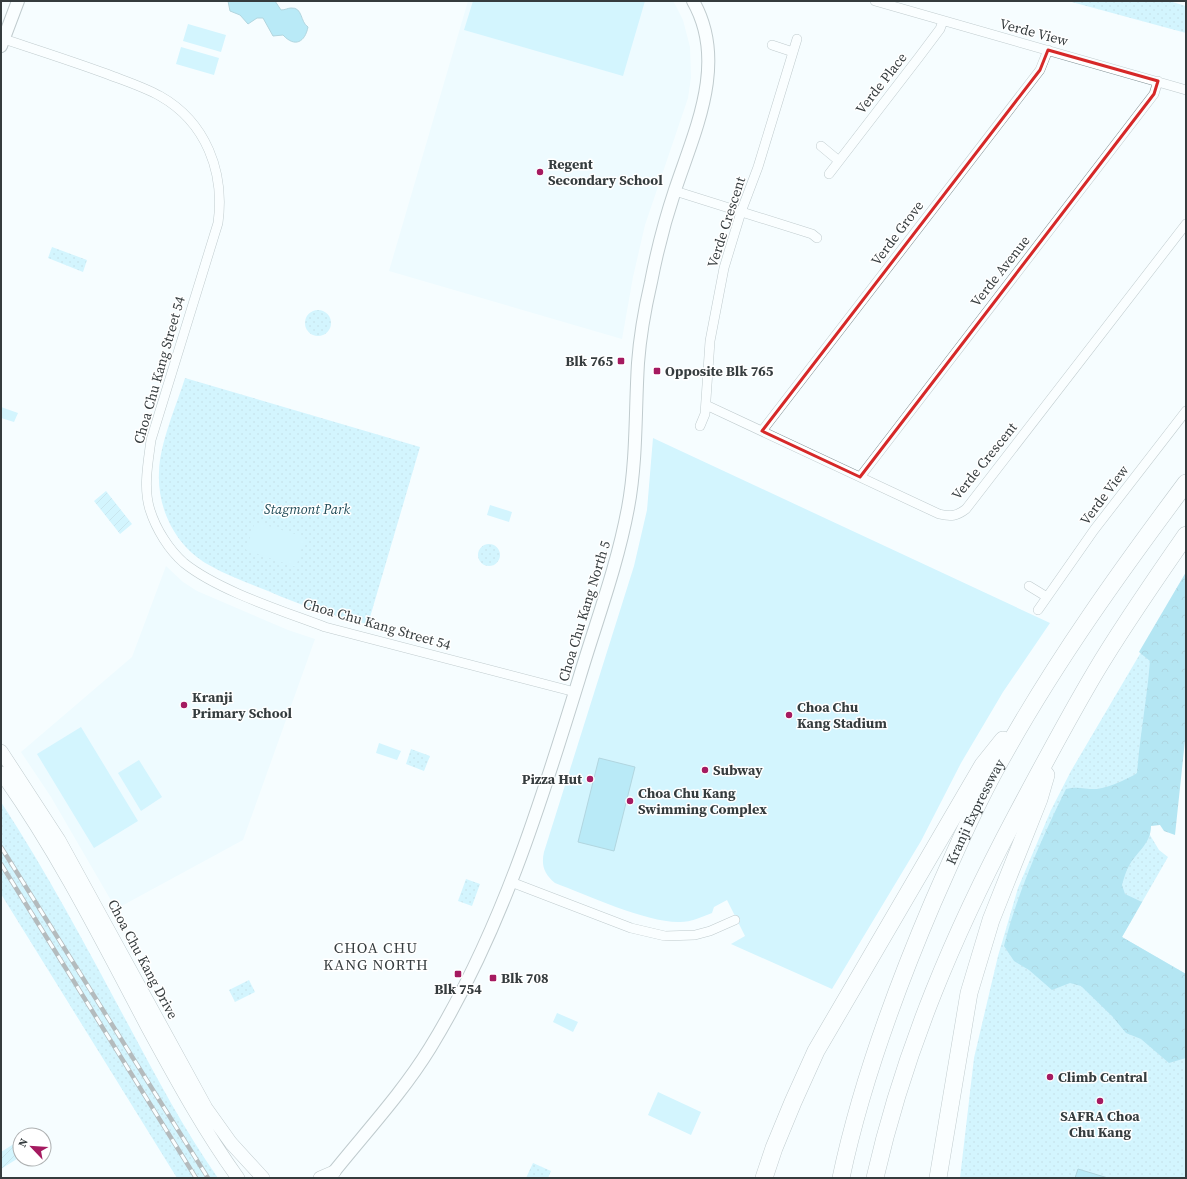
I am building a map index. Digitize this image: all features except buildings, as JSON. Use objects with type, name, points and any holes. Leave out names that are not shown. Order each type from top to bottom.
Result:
[{"type":"highway","name":"Kranji Expressway","points":[[841,1178],[870,1070],[888,1015],[910,956],[957,847],[1004,755],[1036,700],[1131,556],[1186,483]]},
{"type":"highway","points":[[875,1178],[887,1129],[915,1041],[941,970],[978,890],[1055,742],[1096,670],[1186,535]]},
{"type":"highway","points":[[764,1178],[792,1102],[816,1051],[983,765],[1036,700]]},
{"type":"highway","points":[[938,1178],[969,993],[991,920],[1039,799],[1055,742]]},
{"type":"main road","name":"Choa Chu Kang Drive","points":[[1,751],[59,840],[206,1108],[231,1142],[263,1176]]},
{"type":"main road","name":"Choa Chu Kang Drive","points":[[1,773],[45,841],[212,1143],[238,1178]]},
{"type":"main road","points":[[320,1178],[332,1176]]},
{"type":"street","points":[[2,41],[18,1]]},
{"type":"street","name":"Choa Chu Kang North 5","points":[[332,1176],[391,1104],[429,1049],[465,986],[492,929],[512,882],[610,583],[625,526],[633,466],[638,360],[644,313],[664,226],[701,116],[707,89],[709,61],[705,32],[693,1]]},
{"type":"street","name":"Verde View","points":[[875,1],[1186,90]]},
{"type":"street","name":"Verde Place","points":[[829,174],[928,46],[940,29],[943,21]]},
{"type":"street","name":"Verde Crescent","points":[[700,426],[706,405],[710,341],[724,268],[741,212],[758,167],[797,39]]},
{"type":"street","name":"Choa Chu Kang Street 54","points":[[2,41],[63,57],[160,96],[187,117],[199,132],[211,153],[219,186],[220,205],[218,223],[151,440],[148,467],[146,486],[149,509],[157,528],[168,546],[184,562],[205,577],[234,591],[306,620],[575,692]]},
{"type":"street","points":[[772,45],[794,52]]},
{"type":"street","name":"Verde Grove","points":[[762,431],[1040,70],[1048,50]]},
{"type":"street","name":"Verde Avenue","points":[[860,477],[1154,94],[1158,81]]},
{"type":"street","points":[[821,146],[839,161]]},
{"type":"street","points":[[675,191],[812,234],[817,238]]},
{"type":"street","name":"Verde Crescent","points":[[706,405],[860,477],[948,516],[958,515],[966,509],[1186,224]]},
{"type":"street","name":"Verde View","points":[[1038,610],[1094,530],[1186,411]]},
{"type":"street","points":[[1029,586],[1047,597]]},
{"type":"street","points":[[512,882],[631,928],[665,936],[695,935],[710,931],[735,920]]},
{"type":"highlighted area","points":[[1048,50],[1158,81],[1154,94],[860,477],[762,431],[1040,70]]},
{"type":"shaded area","points":[[228,1],[275,1],[281,10],[295,8],[300,12],[305,25],[308,27],[307,32],[299,42],[287,39],[283,35],[273,36],[263,18],[257,18],[248,24],[240,15],[230,11]]},
{"type":"shaded area","name":"Regent Secondary School","points":[[468,1],[673,1],[683,20],[690,47],[691,77],[688,98],[645,225],[633,277],[622,339],[389,271]]},
{"type":"shaded area","name":"Kranji Primary School","points":[[166,566],[183,582],[197,591],[288,630],[315,639],[243,840],[116,909],[51,797],[21,752],[132,657]]},
{"type":"shaded area","points":[[599,758],[635,767],[614,851],[578,842]]},
{"type":"shaded area","points":[[1078,1169],[1108,1178],[1075,1178]]},
{"type":"green space","points":[[473,1],[645,1],[623,76],[464,30]]},
{"type":"green space","points":[[1068,1],[1169,1],[1186,6],[1186,33]]},
{"type":"green space","points":[[188,24],[226,35],[221,52],[183,41]]},
{"type":"green space","points":[[181,47],[219,58],[214,75],[176,64]]},
{"type":"green space","points":[[52,247],[87,260],[83,272],[48,258]]},
{"type":"green space","points":[[318,310],[327,314],[331,323],[327,332],[318,336],[309,332],[305,323],[309,314]]},
{"type":"green space","name":"Stagmont Park","points":[[185,378],[420,447],[368,624],[305,606],[231,576],[216,569],[197,557],[178,537],[165,513],[161,500],[159,472],[165,437]]},
{"type":"green space","points":[[1,407],[18,413],[14,422],[1,418]]},
{"type":"green space","name":"Choa Chu Kang Stadium","points":[[653,438],[1050,623],[1003,692],[961,763],[921,841],[832,989],[731,944],[745,936],[727,900],[714,907],[712,913],[700,918],[684,922],[666,921],[634,913],[555,883],[544,869],[544,852],[634,566],[647,510]]},
{"type":"green space","points":[[106,491],[132,524],[120,534],[94,501]]},
{"type":"green space","points":[[490,505],[512,512],[509,522],[487,515]]},
{"type":"green space","points":[[255,522],[305,537],[296,567],[246,550]]},
{"type":"green space","points":[[489,544],[497,547],[500,555],[497,563],[489,566],[481,563],[478,555],[481,547]]},
{"type":"green space","points":[[1186,572],[1186,731],[1175,835],[1164,831],[1160,825],[1151,826],[1149,837],[1129,866],[1122,885],[1125,894],[1142,902],[1122,937],[1186,974],[1186,1058],[1169,1063],[1141,1039],[1126,1033],[1112,1016],[1081,986],[1070,983],[1052,990],[1029,970],[1014,961],[1004,946],[1023,886],[1066,789],[1100,789],[1117,783],[1137,773],[1150,661],[1139,652]]},
{"type":"green space","points":[[1157,625],[1149,797],[1150,835],[1159,850],[1168,857],[1122,937],[1186,974],[1186,1178],[960,1178],[974,1058],[998,956],[1018,888],[1051,810],[1071,771]]},
{"type":"green space","points":[[81,727],[138,821],[94,848],[37,754]]},
{"type":"green space","points":[[379,743],[401,751],[397,760],[376,753]]},
{"type":"green space","points":[[411,749],[430,756],[424,771],[406,764]]},
{"type":"green space","points":[[139,760],[162,797],[141,811],[118,773]]},
{"type":"green space","points":[[1,802],[67,912],[171,1104],[218,1178],[177,1178],[1,894]]},
{"type":"green space","points":[[466,879],[480,884],[472,906],[458,901]]},
{"type":"green space","points":[[249,980],[255,992],[235,1002],[229,990]]},
{"type":"green space","points":[[557,1013],[578,1022],[573,1032],[553,1022]]},
{"type":"green space","points":[[658,1092],[701,1112],[691,1135],[648,1115]]},
{"type":"green space","points":[[12,1145],[12,1162],[1,1169],[1,1152]]},
{"type":"green space","points":[[533,1163],[551,1171],[548,1178],[526,1178]]},
{"type":"railway","points":[[1,847],[208,1178]]},
{"type":"railway","points":[[1,864],[196,1178]]},
{"type":"place","name":"Regent Secondary School","points":[[540,172]]},
{"type":"place","name":"Blk 765","points":[[621,361]]},
{"type":"place","name":"Opposite Blk 765","points":[[657,371]]},
{"type":"place","name":"Kranji Primary School","points":[[184,705]]},
{"type":"place","name":"Choa Chu Kang Stadium","points":[[789,715]]},
{"type":"place","name":"Subway","points":[[705,770]]},
{"type":"place","name":"Pizza Hut","points":[[590,779]]},
{"type":"place","name":"Choa Chu Kang Swimming Complex","points":[[630,801]]},
{"type":"place","name":"Blk 754","points":[[458,974]]},
{"type":"place","name":"Blk 708","points":[[493,978]]},
{"type":"place","name":"Climb Central","points":[[1050,1077]]},
{"type":"place","name":"SAFRA Choa Chu Kang","points":[[1100,1101]]},
{"type":"district","name":"CHOA CHU KANG NORTH","points":[[376,956]]}]
